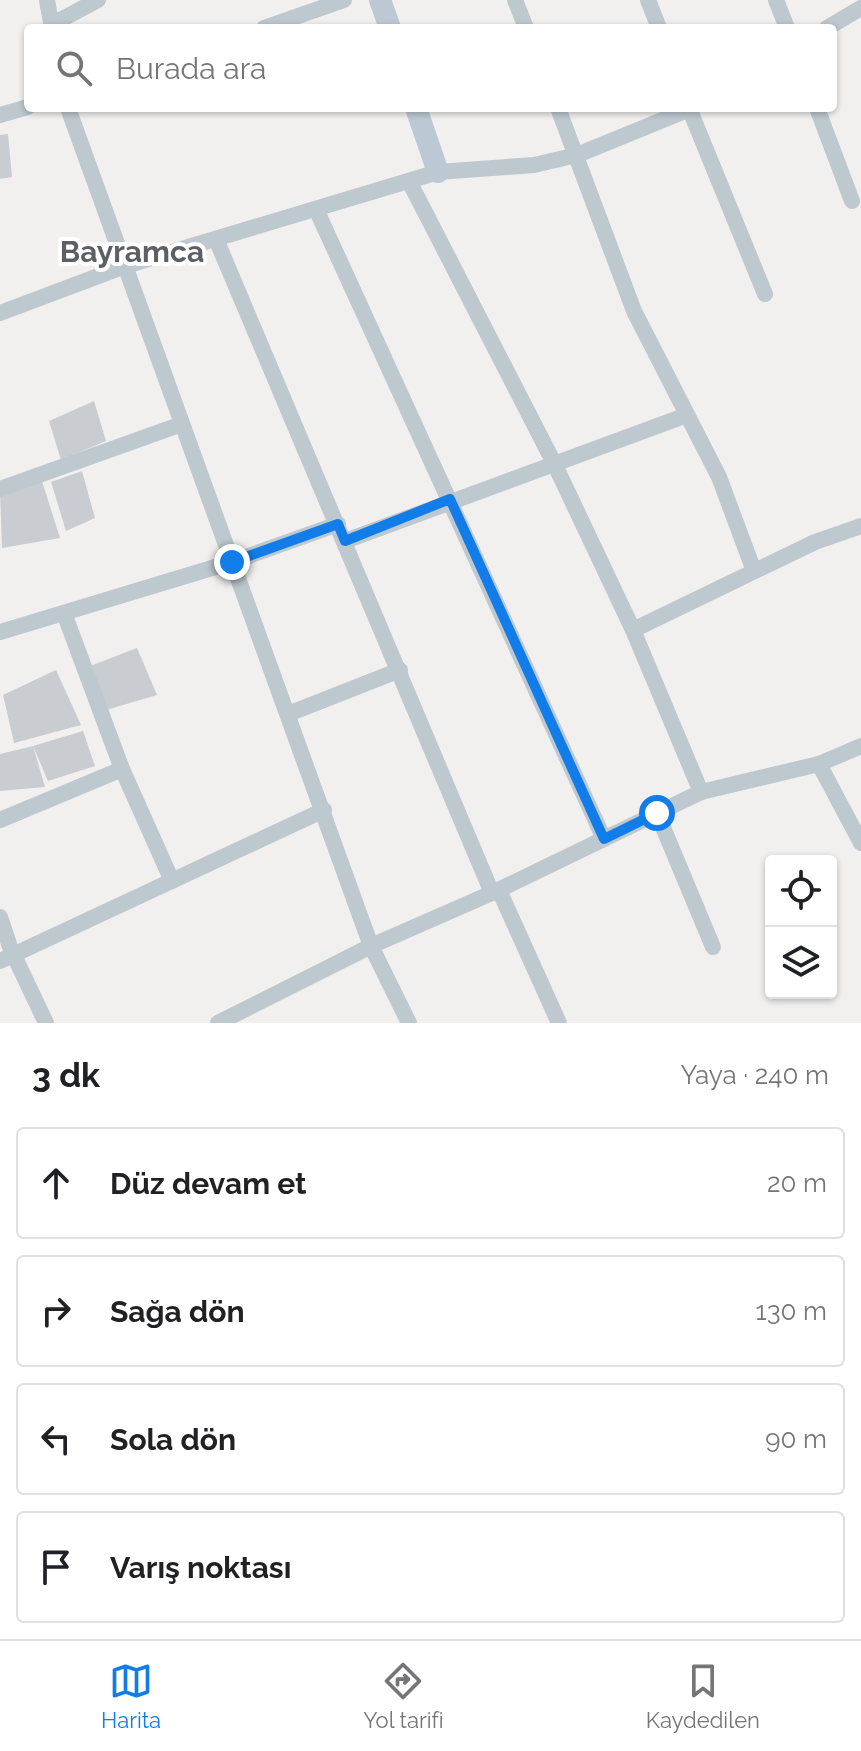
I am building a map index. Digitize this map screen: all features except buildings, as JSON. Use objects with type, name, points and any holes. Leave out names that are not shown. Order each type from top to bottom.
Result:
[{"type":"street","points":[[47,0],[52,24]]},
{"type":"street","points":[[56,24],[98,0]]},
{"type":"street","points":[[275,24],[344,0]]},
{"type":"street","points":[[380,0],[389,24]]},
{"type":"street","points":[[515,0],[524,24]]},
{"type":"street","points":[[648,0],[657,24]]},
{"type":"street","points":[[776,0],[785,24]]},
{"type":"street","points":[[834,24],[861,8]]},
{"type":"street","points":[[0,115],[24,108]]},
{"type":"street","points":[[69,112],[371,946],[409,1023]]},
{"type":"street","points":[[417,112],[438,172]]},
{"type":"street","points":[[560,112],[634,311],[719,477],[754,571]]},
{"type":"street","points":[[0,313],[125,266],[438,172],[534,165],[577,155],[680,112]]},
{"type":"street","points":[[692,112],[765,294]]},
{"type":"street","points":[[819,112],[852,201]]},
{"type":"street","points":[[409,181],[555,465],[633,630],[701,792]]},
{"type":"street","points":[[316,209],[604,839]]},
{"type":"street","points":[[216,239],[495,892],[559,1023]]},
{"type":"street","points":[[345,541],[450,499],[555,465],[687,415]]},
{"type":"street","points":[[0,489],[182,424]]},
{"type":"street","points":[[0,632],[232,562],[338,524]]},
{"type":"street","points":[[633,630],[815,542],[861,526]]},
{"type":"street","points":[[64,613],[122,769],[172,881]]},
{"type":"street","points":[[288,714],[400,670]]},
{"type":"street","points":[[218,1023],[371,946],[495,892],[701,792],[819,764],[861,746]]},
{"type":"street","points":[[819,764],[861,843]]},
{"type":"street","points":[[0,820],[122,769]]},
{"type":"street","points":[[7,958],[324,810]]},
{"type":"street","points":[[657,813],[713,947]]},
{"type":"street","points":[[0,917],[7,958],[46,1023]]},
{"type":"district","name":"Bayramca","points":[[132,252]]},
{"type":"route","points":[[232,562],[338,524],[345,541],[450,499],[604,839],[657,813]]}]
